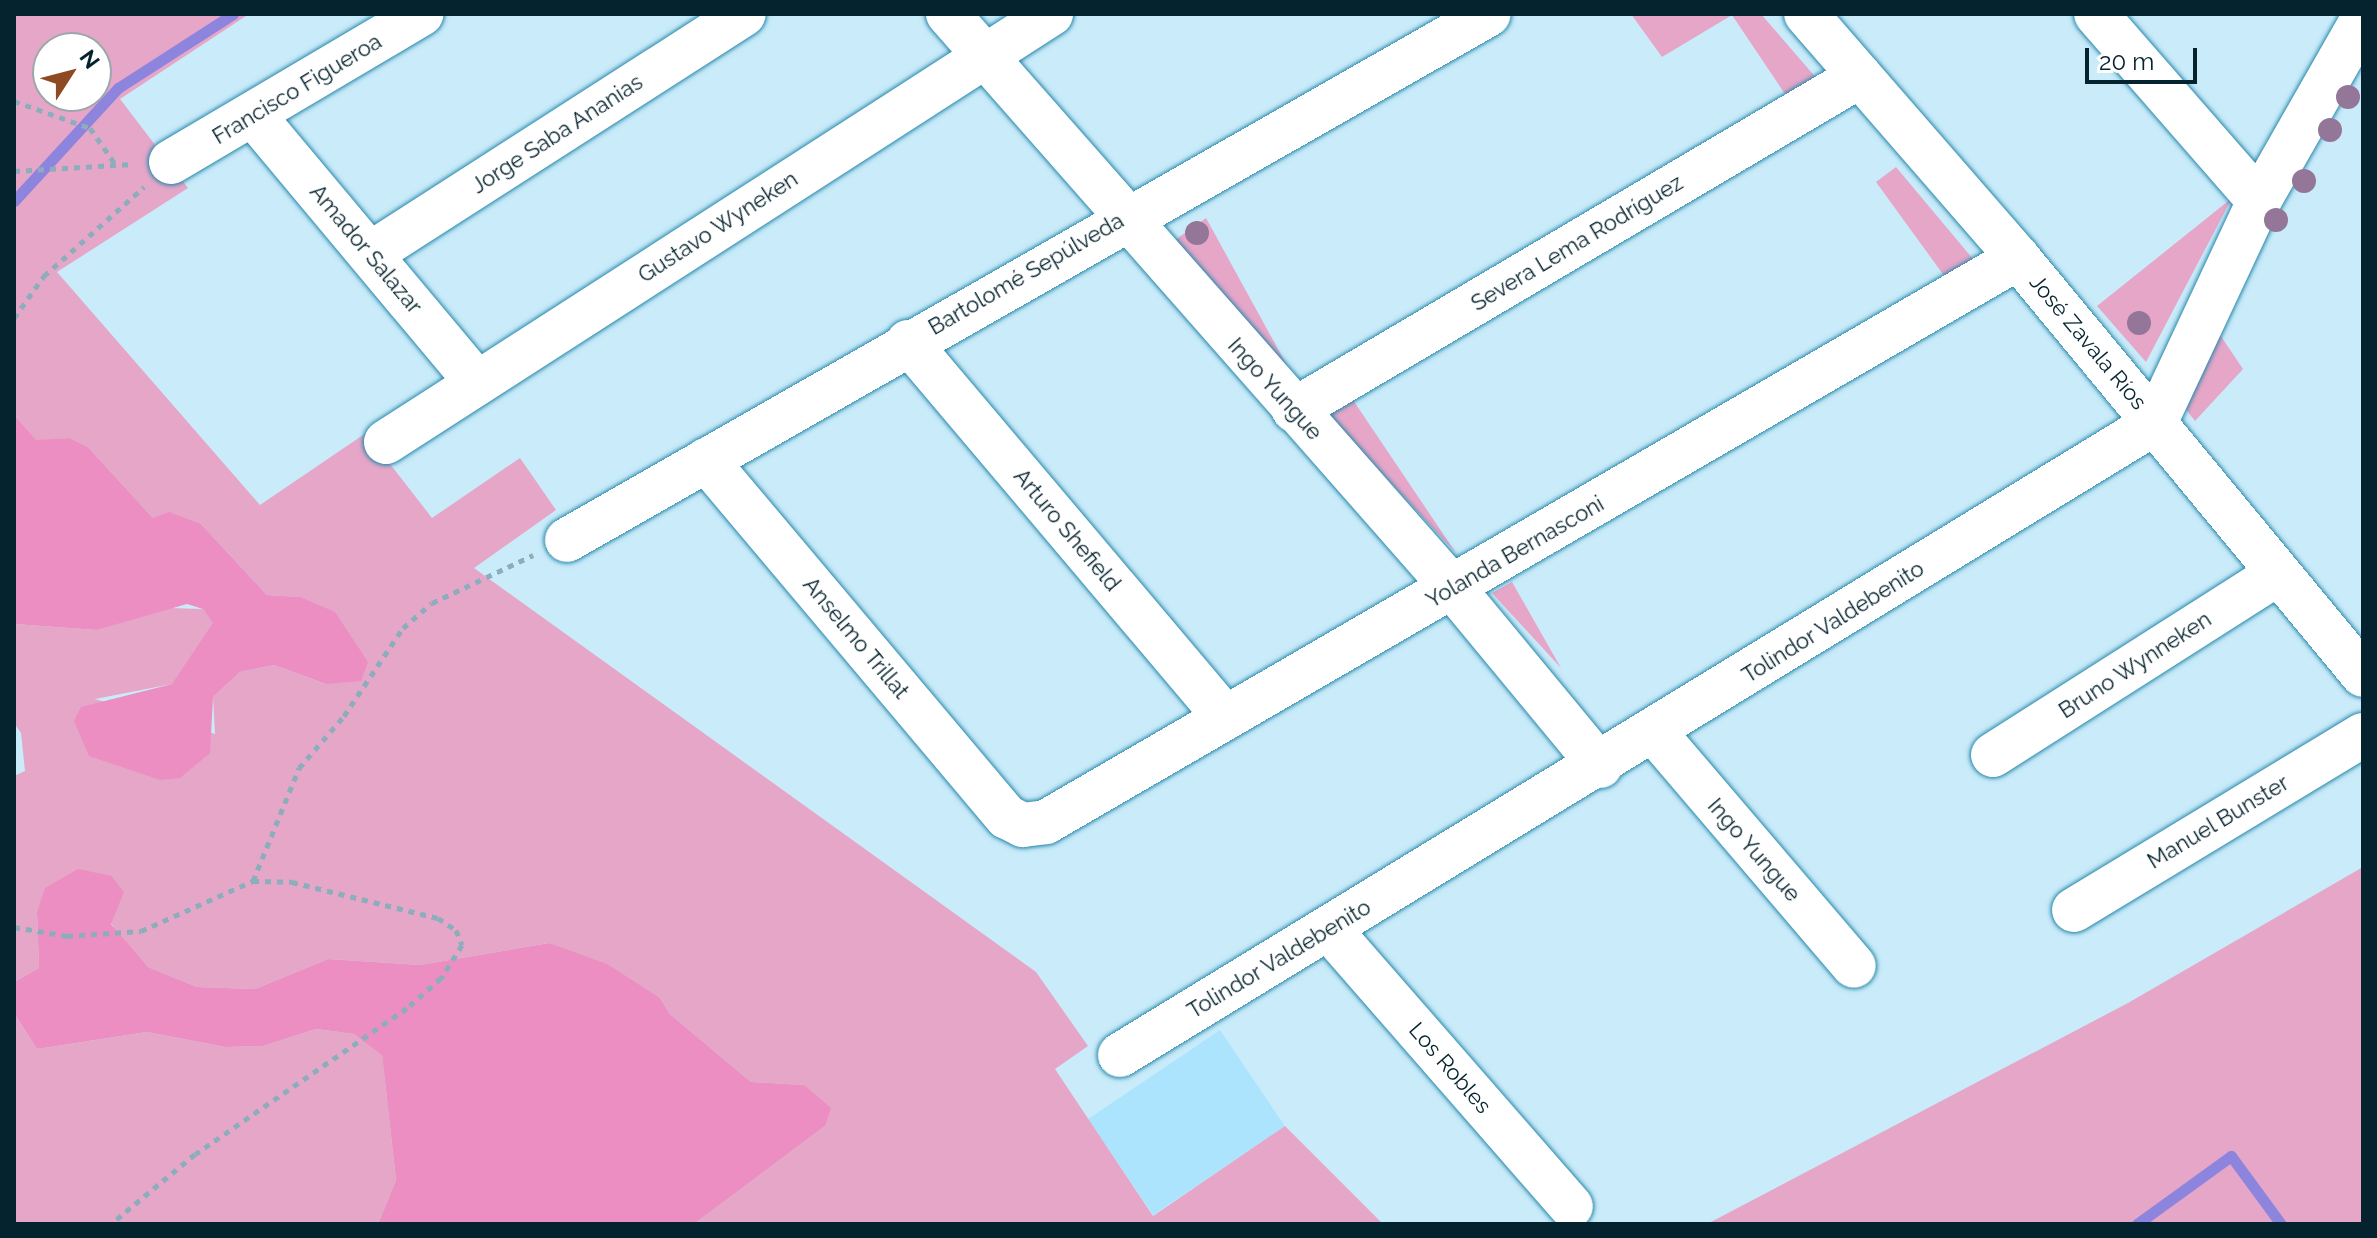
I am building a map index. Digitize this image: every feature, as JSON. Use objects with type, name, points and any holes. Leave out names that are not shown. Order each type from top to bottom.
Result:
[{"type":"street","name":"Francisco Figueroa","points":[[171,162],[254,116],[421,14]]},
{"type":"street","name":"Jorge Saba Ananias","points":[[370,254],[744,14]]},
{"type":"street","name":"Ingo Yungue","points":[[948,14],[1123,218],[1453,588],[1600,766]]},
{"type":"street","name":"Gustavo Wyneken","points":[[386,442],[1051,14]]},
{"type":"street","name":"Bartolomé Sepúlveda","points":[[567,540],[1123,218],[1489,14]]},
{"type":"street","name":"José Zavala Ríos","points":[[1806,14],[2018,258],[2363,675]]},
{"type":"street","points":[[2096,14],[2259,201]]},
{"type":"street","points":[[2155,423],[2259,201],[2363,19]]},
{"type":"street","name":"Severa Lema Rodríguez","points":[[1294,410],[1860,76]]},
{"type":"street","name":"Amador Salazar","points":[[254,116],[477,383]]},
{"type":"street","name":"Yolanda Bernasconi","points":[[1007,817],[1023,825],[1046,822],[2018,258]]},
{"type":"street","name":"Arturo Shefield","points":[[908,342],[1226,718]]},
{"type":"street","name":"Tolindor Valdebenito","points":[[1120,1055],[1655,733],[2155,423]]},
{"type":"street","name":"Anselmo Trillat","points":[[706,460],[1007,817]]},
{"type":"street","name":"Bruno Wynneken","points":[[1993,755],[2277,574]]},
{"type":"street","name":"Ingo Yungue","points":[[1655,733],[1854,966]]},
{"type":"street","name":"Manuel Bunster","points":[[2074,910],[2363,735]]},
{"type":"street","name":"Los Robles","points":[[1329,929],[1571,1206]]},
{"type":"path","points":[[14,101],[90,128],[117,165]]},
{"type":"path","points":[[14,171],[171,162]]},
{"type":"path","points":[[14,318],[44,276],[171,162]]},
{"type":"path","points":[[253,881],[299,768],[344,716],[403,628],[432,603],[567,540]]},
{"type":"path","points":[[14,927],[67,936],[141,931],[253,881],[292,882],[425,914],[456,930],[462,945],[441,978],[407,1008],[195,1154],[111,1224]]},
{"type":"shaded area","points":[[14,14],[249,14],[120,99],[188,188],[57,272],[260,505],[366,433],[432,518],[520,458],[556,510],[474,568],[1036,972],[1088,1046],[1055,1069],[1153,1216],[1285,1126],[1383,1224],[694,1224],[825,1126],[804,1085],[751,1082],[670,1014],[660,998],[549,943],[420,965],[328,959],[255,989],[197,987],[148,967],[122,939],[111,923],[123,891],[112,876],[37,912],[39,968],[14,982],[14,776],[25,771],[21,733],[14,723],[14,624],[97,630],[169,608],[203,609],[214,623],[209,638],[172,684],[95,699],[215,734],[213,697],[240,672],[274,665],[326,684],[300,597],[267,595],[201,524],[153,518],[88,447],[70,438],[36,441],[14,415]]},
{"type":"shaded area","points":[[1631,14],[1761,14],[1818,80],[1793,106],[1732,15],[1662,57]]},
{"type":"shaded area","points":[[1896,167],[1973,259],[1945,277],[1876,182]]},
{"type":"shaded area","points":[[2232,198],[2146,362],[2097,306]]},
{"type":"shaded area","points":[[1206,218],[1290,371],[1175,240]]},
{"type":"shaded area","points":[[2212,323],[2243,369],[2195,421],[2181,403]]},
{"type":"shaded area","points":[[1353,400],[1456,553],[1327,415]]},
{"type":"shaded area","points":[[14,415],[36,440],[70,438],[88,447],[153,518],[169,512],[201,524],[267,595],[300,597],[335,612],[368,662],[361,681],[326,684],[274,665],[240,672],[213,697],[210,753],[180,778],[160,780],[89,756],[74,721],[81,707],[172,684],[213,623],[203,609],[187,604],[97,630],[14,624]]},
{"type":"shaded area","points":[[1512,582],[1561,668],[1492,593]]},
{"type":"shaded area","points":[[2363,867],[2363,1224],[1707,1224],[2128,1003]]},
{"type":"shaded area","points":[[78,869],[112,876],[124,892],[111,924],[148,967],[197,987],[255,989],[328,959],[420,965],[549,943],[607,964],[660,998],[670,1014],[751,1082],[804,1085],[831,1108],[825,1126],[694,1224],[378,1224],[396,1180],[382,1055],[354,1034],[316,1029],[263,1046],[225,1047],[147,1032],[37,1049],[14,1013],[14,982],[39,968],[37,912],[45,888]]},
{"type":"shaded area","points":[[14,1013],[37,1049],[147,1032],[225,1047],[263,1046],[316,1029],[354,1034],[382,1054],[396,1180],[378,1224],[14,1224]]},
{"type":"shaded area","points":[[1220,1030],[1285,1126],[1153,1215],[1088,1119]]},
{"type":"waterway","points":[[14,201],[118,88],[233,14]]},
{"type":"waterway","points":[[2137,1224],[2231,1156],[2281,1224]]}]
